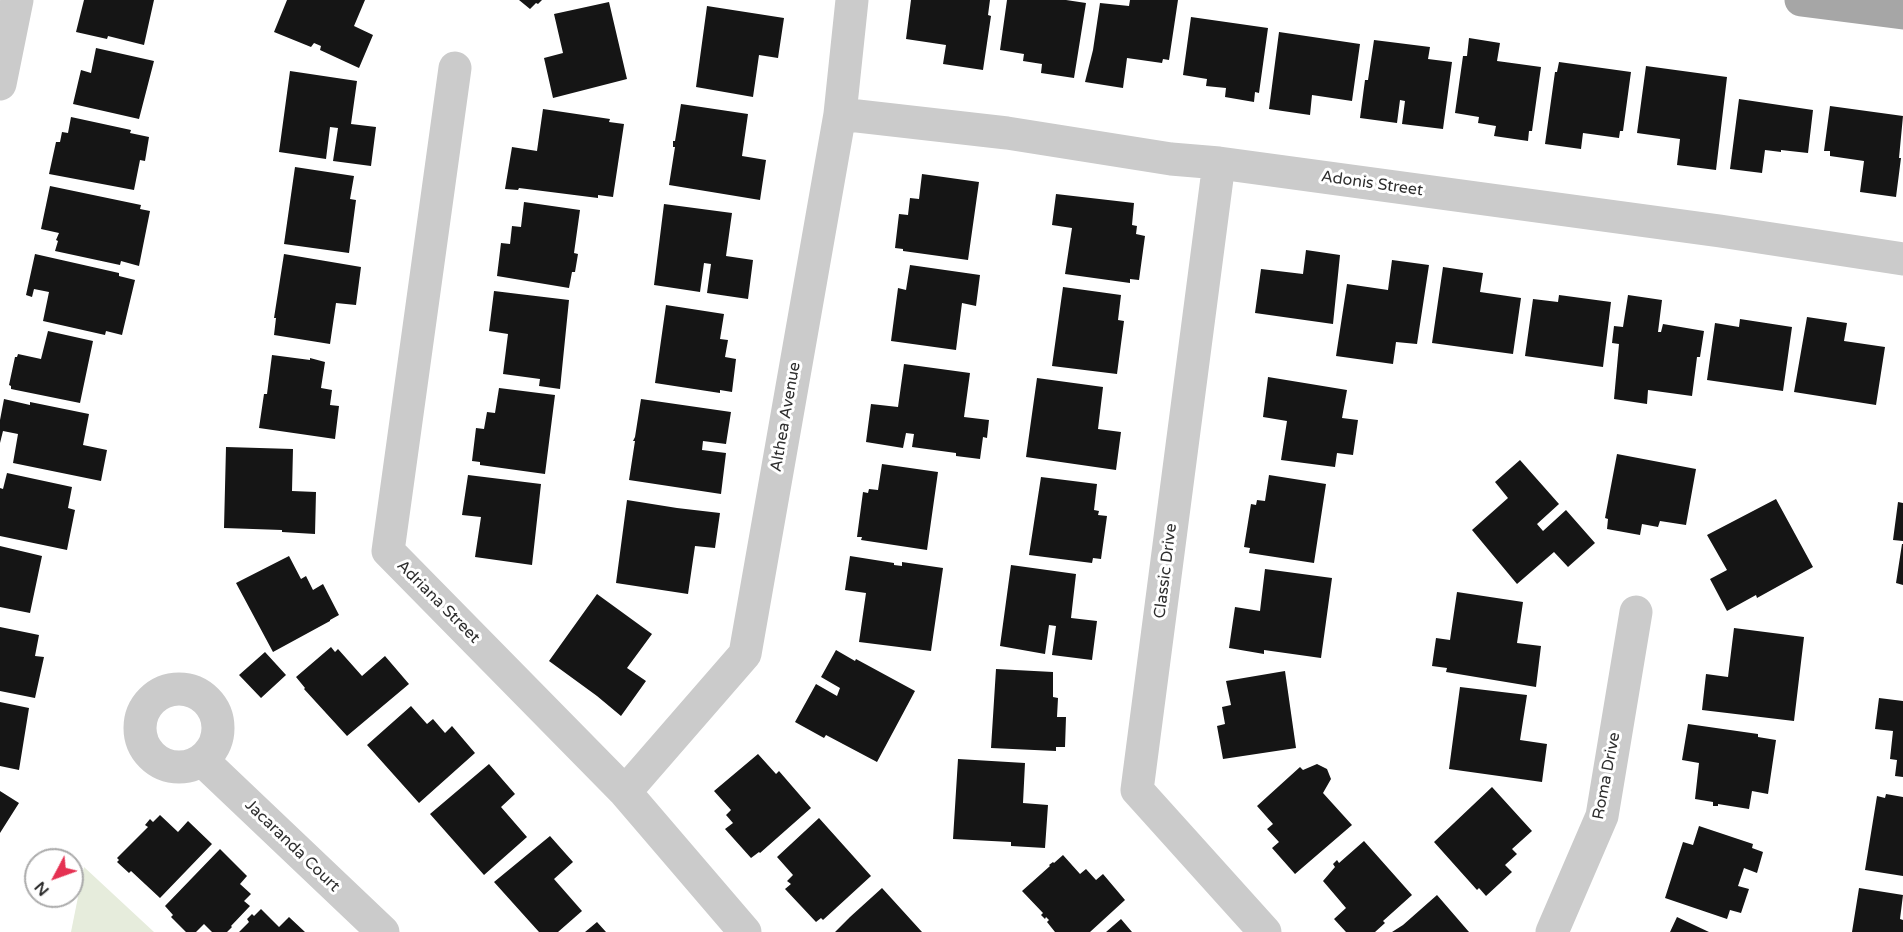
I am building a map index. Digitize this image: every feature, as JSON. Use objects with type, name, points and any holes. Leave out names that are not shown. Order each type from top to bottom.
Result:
[{"type":"main road","points":[[1801,0],[1903,13]]},
{"type":"street","points":[[0,84],[17,0]]},
{"type":"street","name":"Althea Avenue","points":[[625,792],[745,654],[840,114],[852,0]]},
{"type":"street","name":"Adriana Street","points":[[455,68],[388,551],[625,792],[745,932]]},
{"type":"street","name":"Adonis Street","points":[[840,114],[1007,133],[1171,159],[1219,163],[1720,231],[1903,259]]},
{"type":"street","name":"Classic Drive","points":[[1219,163],[1137,790],[1265,932]]},
{"type":"street","name":"Roma Drive","points":[[1552,932],[1602,816],[1636,612]]},
{"type":"street","name":"Jacaranda Court","points":[[202,760],[383,932]]},
{"type":"green space","points":[[84,867],[154,932],[71,932],[76,908],[84,908]]},
{"type":"building","points":[[84,0],[154,0],[144,45],[108,36],[107,39],[76,32]]},
{"type":"building","points":[[287,0],[365,0],[354,26],[373,35],[359,68],[320,50],[321,46],[314,43],[311,47],[274,32]]},
{"type":"building","points":[[519,0],[542,0],[530,9]]},
{"type":"building","points":[[911,0],[990,0],[988,15],[991,16],[983,70],[943,64],[946,45],[906,39]]},
{"type":"building","points":[[1007,0],[1066,0],[1086,3],[1074,78],[1041,73],[1042,64],[1023,61],[1024,54],[1000,50]]},
{"type":"building","points":[[1130,0],[1178,0],[1169,60],[1163,59],[1162,63],[1127,58],[1123,88],[1085,82],[1093,50],[1100,3],[1129,6]]},
{"type":"building","points":[[609,2],[627,79],[553,98],[544,58],[563,53],[554,14]]},
{"type":"building","points":[[707,6],[784,18],[778,58],[759,55],[753,97],[696,87]]},
{"type":"building","points":[[1191,17],[1268,28],[1259,93],[1255,92],[1254,102],[1225,97],[1226,88],[1206,86],[1207,79],[1183,75]]},
{"type":"building","points":[[1279,32],[1360,44],[1352,101],[1312,95],[1310,115],[1269,109]]},
{"type":"building","points":[[1469,38],[1500,43],[1497,61],[1541,67],[1532,131],[1529,131],[1528,141],[1494,136],[1496,126],[1478,123],[1479,117],[1455,113],[1463,56],[1467,56]]},
{"type":"building","points":[[1374,40],[1430,47],[1428,59],[1452,62],[1443,129],[1402,124],[1405,101],[1400,100],[1397,123],[1360,118]]},
{"type":"building","points":[[96,48],[154,61],[139,119],[73,104],[81,70],[91,73]]},
{"type":"building","points":[[1559,62],[1631,72],[1623,131],[1620,131],[1619,138],[1583,133],[1581,149],[1545,144],[1555,72],[1557,72]]},
{"type":"building","points":[[1646,66],[1727,77],[1716,170],[1677,165],[1680,139],[1637,133]]},
{"type":"building","points":[[290,71],[357,81],[351,124],[376,127],[371,166],[333,161],[338,128],[330,127],[326,159],[279,152]]},
{"type":"building","points":[[1739,99],[1813,110],[1808,153],[1765,150],[1762,173],[1730,169]]},
{"type":"building","points":[[681,104],[748,114],[742,156],[766,160],[760,200],[669,185],[675,147],[673,147],[673,141],[675,141]]},
{"type":"building","points":[[1830,106],[1903,116],[1896,197],[1860,192],[1864,161],[1830,156],[1830,151],[1824,151]]},
{"type":"building","points":[[543,109],[610,119],[609,122],[624,124],[613,197],[598,195],[598,198],[519,188],[518,190],[505,189],[512,147],[537,151]]},
{"type":"building","points":[[71,117],[131,130],[130,133],[149,137],[145,161],[140,160],[134,190],[49,174],[56,142],[60,142],[62,132],[68,133]]},
{"type":"building","points":[[295,167],[354,176],[350,199],[356,200],[349,253],[284,244]]},
{"type":"building","points":[[922,174],[979,182],[968,260],[895,248],[899,214],[908,215],[910,198],[919,199]]},
{"type":"building","points":[[50,186],[141,205],[140,209],[150,211],[139,266],[121,261],[120,265],[55,251],[59,233],[41,229]]},
{"type":"building","points":[[1056,194],[1134,203],[1132,225],[1137,226],[1136,234],[1145,236],[1139,280],[1130,279],[1130,283],[1065,274],[1072,228],[1052,225]]},
{"type":"building","points":[[524,202],[580,210],[574,253],[578,254],[569,288],[497,276],[501,243],[510,244],[512,226],[521,227]]},
{"type":"building","points":[[664,204],[732,213],[726,256],[753,260],[748,299],[707,293],[711,264],[704,263],[700,292],[654,285]]},
{"type":"building","points":[[1306,250],[1340,255],[1333,324],[1255,313],[1261,269],[1303,274]]},
{"type":"building","points":[[35,254],[119,273],[119,276],[135,280],[122,335],[106,331],[105,335],[43,321],[49,292],[34,289],[32,297],[26,295]]},
{"type":"building","points":[[284,254],[361,267],[356,305],[336,303],[330,344],[274,335],[276,318],[274,318]]},
{"type":"building","points":[[1392,260],[1429,265],[1417,344],[1396,342],[1393,364],[1336,356],[1347,284],[1388,290]]},
{"type":"building","points":[[910,265],[980,275],[976,306],[962,303],[956,350],[891,341],[898,288],[906,290]]},
{"type":"building","points":[[1443,267],[1483,273],[1480,292],[1521,298],[1513,354],[1432,343]]},
{"type":"building","points":[[1063,287],[1121,295],[1118,320],[1124,321],[1117,374],[1052,366]]},
{"type":"building","points":[[494,291],[569,300],[560,389],[539,386],[540,379],[503,374],[508,334],[489,331]]},
{"type":"building","points":[[1559,295],[1611,302],[1603,367],[1525,356],[1533,299],[1558,302]]},
{"type":"building","points":[[1628,295],[1662,300],[1658,332],[1661,332],[1663,324],[1704,331],[1700,357],[1697,357],[1692,396],[1648,390],[1647,404],[1614,399],[1619,344],[1612,343],[1614,326],[1623,327]]},
{"type":"building","points":[[666,305],[724,314],[720,339],[728,340],[725,357],[736,359],[732,392],[720,390],[720,393],[655,383]]},
{"type":"building","points":[[1807,317],[1847,323],[1844,341],[1885,347],[1876,405],[1794,392]]},
{"type":"building","points":[[1740,319],[1792,327],[1783,391],[1707,380],[1715,323],[1739,327]]},
{"type":"building","points":[[48,331],[93,341],[80,403],[11,389],[9,385],[15,357],[18,354],[41,359]]},
{"type":"building","points":[[272,355],[310,360],[310,358],[325,362],[321,388],[332,390],[330,405],[339,406],[335,439],[259,428],[264,394],[267,394]]},
{"type":"building","points":[[904,364],[970,373],[964,417],[989,420],[987,438],[983,437],[980,459],[912,447],[914,434],[906,433],[903,448],[866,442],[871,404],[898,407]]},
{"type":"building","points":[[1268,377],[1347,390],[1342,418],[1358,420],[1353,455],[1337,453],[1335,467],[1281,460],[1287,421],[1263,417]]},
{"type":"building","points":[[1037,378],[1103,387],[1098,429],[1121,432],[1116,470],[1026,457]]},
{"type":"building","points":[[499,388],[555,395],[545,474],[480,465],[480,462],[472,461],[476,428],[484,429],[487,412],[495,413]]},
{"type":"building","points":[[4,399],[89,414],[83,445],[107,450],[101,481],[13,463],[18,434],[3,431],[0,443],[0,420]]},
{"type":"building","points":[[641,399],[731,412],[726,444],[703,441],[702,450],[726,453],[721,494],[629,480]]},
{"type":"building","points":[[226,447],[293,449],[292,491],[316,492],[315,534],[282,532],[282,530],[224,528]]},
{"type":"building","points":[[1617,454],[1696,469],[1686,525],[1660,521],[1658,527],[1642,524],[1640,535],[1607,529],[1608,519],[1605,518]]},
{"type":"building","points":[[1520,460],[1559,504],[1537,524],[1543,531],[1566,510],[1595,543],[1568,567],[1554,552],[1517,584],[1472,530],[1508,498],[1495,482]]},
{"type":"building","points":[[882,464],[938,472],[927,550],[861,540],[862,537],[857,537],[863,492],[868,493],[869,489],[878,490]]},
{"type":"building","points":[[7,473],[72,487],[68,508],[75,510],[67,550],[0,536],[0,488],[3,489]]},
{"type":"building","points":[[468,475],[541,484],[532,565],[475,557],[481,517],[462,515]]},
{"type":"building","points":[[1269,475],[1326,484],[1314,563],[1249,553],[1250,548],[1244,547],[1251,504],[1256,505],[1257,500],[1265,501]]},
{"type":"building","points":[[1041,477],[1097,484],[1094,510],[1099,511],[1098,515],[1107,516],[1101,559],[1093,558],[1092,563],[1029,555]]},
{"type":"building","points":[[1776,499],[1813,567],[1757,598],[1756,595],[1727,611],[1710,579],[1727,570],[1707,535]]},
{"type":"building","points":[[627,500],[720,513],[715,548],[695,546],[688,594],[616,583]]},
{"type":"building","points":[[1898,502],[1903,503],[1903,541],[1893,540]]},
{"type":"building","points":[[1903,544],[1903,585],[1896,583]]},
{"type":"building","points":[[0,546],[42,556],[30,613],[0,607]]},
{"type":"building","points":[[289,556],[301,579],[306,576],[313,590],[323,584],[339,615],[273,652],[236,583]]},
{"type":"building","points":[[850,556],[894,563],[894,565],[902,566],[902,562],[943,568],[931,651],[859,642],[866,593],[845,590]]},
{"type":"building","points":[[1011,565],[1076,574],[1071,618],[1097,621],[1092,660],[1052,655],[1056,626],[1049,625],[1045,654],[1000,646]]},
{"type":"building","points":[[1265,569],[1332,578],[1321,658],[1264,650],[1264,654],[1229,648],[1235,607],[1260,611]]},
{"type":"building","points":[[1457,592],[1523,602],[1517,643],[1541,646],[1536,687],[1446,672],[1447,668],[1432,666],[1436,638],[1450,640]]},
{"type":"building","points":[[597,594],[652,634],[627,668],[646,681],[621,716],[549,661]]},
{"type":"building","points":[[0,627],[39,635],[35,656],[44,657],[35,698],[0,691]]},
{"type":"building","points":[[1734,628],[1804,637],[1794,721],[1702,710],[1706,674],[1728,677]]},
{"type":"building","points":[[331,647],[335,652],[338,649],[362,676],[385,656],[409,684],[347,736],[296,677]]},
{"type":"building","points":[[836,650],[915,691],[877,762],[826,735],[824,738],[795,722],[816,684],[837,696],[840,688],[821,677]]},
{"type":"building","points":[[265,652],[286,675],[261,698],[239,675]]},
{"type":"building","points":[[996,669],[1053,672],[1053,697],[1058,698],[1057,717],[1066,717],[1065,747],[1056,747],[1056,751],[991,748]]},
{"type":"building","points":[[1285,671],[1296,748],[1223,759],[1217,726],[1225,724],[1222,707],[1231,705],[1226,681]]},
{"type":"building","points":[[1460,687],[1527,695],[1520,740],[1547,744],[1542,782],[1449,769]]},
{"type":"building","points":[[1879,698],[1903,701],[1903,777],[1895,776],[1897,760],[1890,759],[1893,731],[1875,729]]},
{"type":"building","points":[[0,702],[29,708],[19,770],[0,766]]},
{"type":"building","points":[[411,706],[427,724],[433,719],[445,733],[452,726],[475,753],[419,803],[367,745]]},
{"type":"building","points":[[1688,724],[1758,734],[1758,737],[1776,740],[1768,794],[1752,791],[1749,809],[1718,804],[1718,806],[1713,806],[1713,802],[1695,799],[1699,763],[1682,760]]},
{"type":"building","points":[[758,754],[776,774],[779,771],[811,808],[760,853],[751,858],[725,829],[733,823],[726,815],[731,810],[714,791]]},
{"type":"building","points":[[958,759],[1025,763],[1023,803],[1048,805],[1045,848],[1011,846],[1011,842],[953,839]]},
{"type":"building","points":[[489,764],[515,794],[501,807],[527,837],[484,875],[430,814]]},
{"type":"building","points":[[1317,764],[1327,769],[1331,779],[1323,793],[1352,825],[1295,874],[1272,848],[1279,842],[1267,829],[1273,824],[1257,806],[1300,767],[1303,770]]},
{"type":"building","points":[[1492,787],[1532,831],[1512,849],[1517,854],[1505,865],[1512,872],[1486,896],[1479,888],[1477,890],[1434,842]]},
{"type":"building","points":[[0,791],[19,803],[0,833]]},
{"type":"building","points":[[1886,794],[1903,797],[1903,876],[1865,870],[1877,796],[1885,798]]},
{"type":"building","points":[[160,815],[178,832],[188,821],[212,844],[160,898],[131,871],[129,873],[117,862],[119,860],[117,858],[148,827],[145,825],[150,819],[153,822]]},
{"type":"building","points":[[819,818],[871,876],[823,920],[821,918],[816,922],[785,889],[791,884],[787,881],[793,875],[777,857]]},
{"type":"building","points":[[1699,826],[1753,844],[1752,848],[1763,852],[1757,873],[1744,868],[1738,886],[1749,889],[1741,913],[1730,910],[1727,919],[1665,898],[1683,842],[1693,845]]},
{"type":"building","points":[[550,836],[573,862],[554,879],[582,911],[558,932],[539,932],[494,882]]},
{"type":"building","points":[[1364,841],[1412,895],[1383,921],[1385,923],[1375,932],[1346,932],[1334,919],[1346,908],[1323,881],[1335,867],[1333,864],[1337,860],[1339,863]]},
{"type":"building","points":[[220,849],[247,876],[240,884],[251,894],[244,901],[250,906],[227,932],[212,932],[204,924],[196,932],[186,932],[171,917],[173,915],[165,906]]},
{"type":"building","points":[[1063,855],[1080,874],[1086,869],[1096,880],[1103,874],[1125,900],[1090,932],[1055,932],[1047,922],[1049,920],[1041,915],[1043,913],[1022,891]]},
{"type":"building","points":[[882,888],[922,932],[835,932],[850,917]]},
{"type":"building","points":[[1859,888],[1903,895],[1900,919],[1903,920],[1903,932],[1852,932]]},
{"type":"building","points":[[1437,895],[1469,932],[1392,932],[1403,925]]},
{"type":"building","points":[[261,909],[279,927],[289,917],[305,932],[239,932],[249,922],[247,919]]},
{"type":"building","points":[[1677,917],[1709,932],[1670,932]]},
{"type":"building","points":[[1121,919],[1132,932],[1106,932]]},
{"type":"building","points":[[597,922],[606,932],[585,932]]}]
